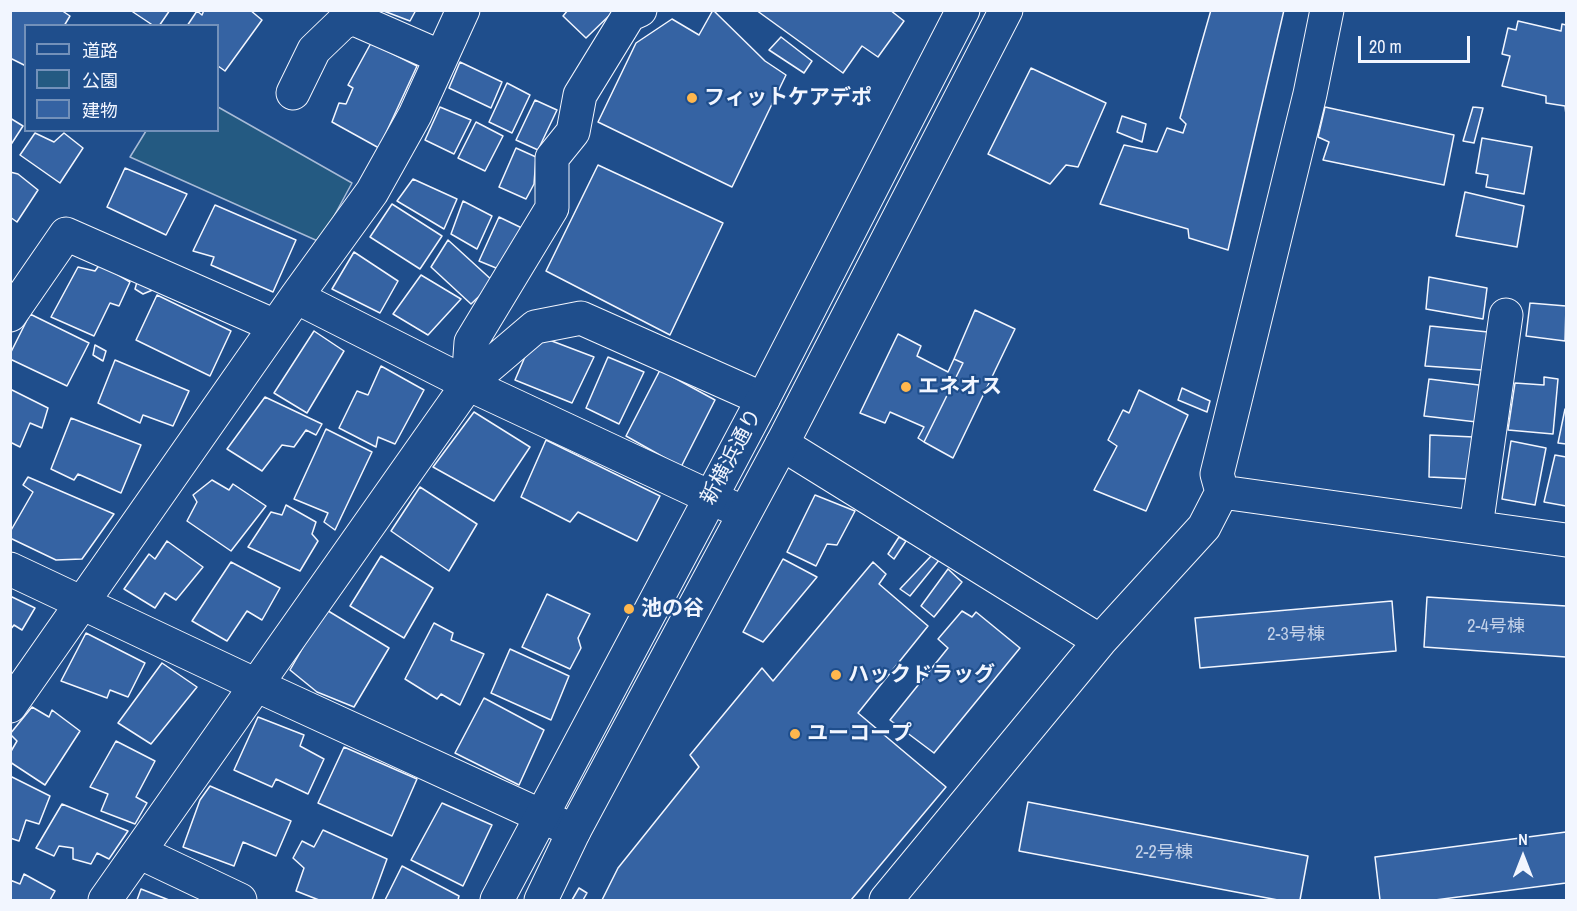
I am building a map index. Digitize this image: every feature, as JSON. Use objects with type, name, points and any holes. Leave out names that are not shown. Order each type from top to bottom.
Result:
[{"type":"street","points":[[10,706],[275,326],[372,192],[415,115],[463,10]]},
{"type":"street","points":[[468,384],[471,342],[552,208],[552,158],[573,132],[580,95],[629,15],[640,10]]},
{"type":"street","name":"新横浜通り","points":[[497,900],[763,399],[963,10]]},
{"type":"street","name":"新横浜通り","points":[[541,900],[574,831],[782,444],[1006,10]]},
{"type":"street","points":[[886,900],[1100,641],[1204,527],[1222,492],[1218,474],[1310,94],[1327,10]]},
{"type":"street","points":[[293,93],[314,50],[343,16],[441,57]]},
{"type":"street","points":[[10,315],[66,234],[275,326]]},
{"type":"street","points":[[296,297],[468,384],[744,513]]},
{"type":"street","points":[[1476,527],[1506,315]]},
{"type":"street","points":[[105,900],[468,384],[535,327],[581,318],[763,399]]},
{"type":"street","points":[[782,444],[1100,641]]},
{"type":"street","points":[[1222,492],[1566,540]]},
{"type":"street","points":[[10,569],[574,831]]},
{"type":"street","points":[[139,852],[240,900]]},
{"type":"green space","points":[[219,108],[352,183],[320,242],[130,157],[145,132],[219,132]]},
{"type":"building","points":[[10,10],[61,10],[70,16],[65,24],[24,24],[24,65],[10,58]]},
{"type":"building","points":[[130,10],[170,10],[160,24],[151,24]]},
{"type":"building","points":[[204,10],[250,10],[262,20],[225,71],[219,67],[219,24],[188,24],[197,11],[202,15]]},
{"type":"building","points":[[381,10],[416,10],[410,21]]},
{"type":"building","points":[[568,10],[615,10],[586,38],[563,16]]},
{"type":"building","name":"フィットケアデポ","points":[[713,10],[765,61],[786,75],[732,187],[598,122],[636,43],[672,19],[699,35]]},
{"type":"building","points":[[756,10],[890,10],[904,21],[878,57],[862,46],[843,73]]},
{"type":"building","points":[[1211,10],[1284,10],[1228,250],[1189,238],[1188,229],[1100,204],[1124,145],[1157,152],[1167,128],[1183,133],[1186,124],[1180,118]]},
{"type":"building","points":[[1518,21],[1561,31],[1562,24],[1566,25],[1566,115],[1565,106],[1546,103],[1546,96],[1502,86],[1510,56],[1502,54],[1508,28],[1516,30]]},
{"type":"building","points":[[781,37],[812,61],[804,73],[769,50]]},
{"type":"building","points":[[371,43],[417,66],[379,148],[332,122],[339,103],[346,104],[353,88],[348,85]]},
{"type":"building","points":[[460,62],[502,82],[491,108],[449,88]]},
{"type":"building","points":[[1031,68],[1106,103],[1078,167],[1066,165],[1050,184],[988,154]]},
{"type":"building","points":[[507,83],[530,95],[512,133],[489,122]]},
{"type":"building","points":[[535,100],[557,110],[538,150],[516,140]]},
{"type":"building","points":[[440,107],[471,120],[454,154],[425,140]]},
{"type":"building","points":[[1325,107],[1454,135],[1444,185],[1323,160],[1329,142],[1318,137]]},
{"type":"building","points":[[1473,107],[1483,108],[1474,143],[1463,141]]},
{"type":"building","points":[[1122,116],[1146,124],[1142,142],[1117,132]]},
{"type":"building","points":[[10,118],[23,126],[10,146]]},
{"type":"building","points":[[476,122],[503,136],[485,171],[458,158]]},
{"type":"building","points":[[35,133],[54,142],[64,133],[83,148],[60,183],[20,155]]},
{"type":"building","points":[[1482,138],[1532,147],[1524,194],[1486,187],[1488,175],[1476,173]]},
{"type":"building","points":[[516,148],[536,157],[534,184],[526,199],[499,187]]},
{"type":"building","points":[[598,165],[723,223],[670,335],[546,271]]},
{"type":"building","points":[[125,168],[187,194],[166,235],[107,207]]},
{"type":"building","points":[[10,172],[18,174],[38,190],[17,222],[10,217]]},
{"type":"building","points":[[413,179],[457,199],[444,229],[397,201]]},
{"type":"building","points":[[1465,192],[1524,206],[1517,247],[1456,236]]},
{"type":"building","points":[[463,201],[492,216],[477,249],[451,234]]},
{"type":"building","points":[[392,204],[442,236],[420,269],[370,237]]},
{"type":"building","points":[[215,205],[296,240],[273,292],[211,265],[214,257],[193,251]]},
{"type":"building","points":[[499,217],[524,229],[501,270],[479,261]]},
{"type":"building","points":[[448,240],[494,282],[471,304],[431,267]]},
{"type":"building","points":[[354,252],[398,281],[380,313],[332,289]]},
{"type":"building","points":[[100,264],[130,282],[119,306],[110,303],[94,336],[51,317],[78,267],[95,271]]},
{"type":"building","points":[[421,275],[461,299],[428,335],[393,314]]},
{"type":"building","points":[[1429,277],[1487,288],[1483,319],[1426,309]]},
{"type":"building","points":[[137,282],[155,289],[143,294],[135,289]]},
{"type":"building","points":[[157,295],[231,331],[210,376],[136,340]]},
{"type":"building","points":[[1530,303],[1566,306],[1565,341],[1526,336]]},
{"type":"building","points":[[975,310],[1015,329],[953,458],[924,442],[963,363],[954,359]]},
{"type":"building","points":[[30,314],[89,343],[67,386],[10,359],[10,354]]},
{"type":"building","points":[[1430,326],[1488,332],[1482,370],[1425,366]]},
{"type":"building","points":[[314,331],[344,351],[307,413],[274,393]]},
{"type":"building","points":[[898,334],[921,346],[917,356],[948,372],[954,359],[963,363],[924,442],[918,438],[924,427],[890,412],[885,423],[860,413]]},
{"type":"building","points":[[544,338],[594,357],[572,403],[515,380],[530,345]]},
{"type":"building","points":[[95,345],[106,351],[103,361],[93,355]]},
{"type":"building","points":[[608,357],[644,372],[619,424],[586,408]]},
{"type":"building","points":[[115,360],[189,391],[173,426],[143,415],[140,423],[98,403]]},
{"type":"building","points":[[381,366],[424,390],[395,444],[378,437],[376,447],[339,428],[357,391],[368,395]]},
{"type":"building","points":[[660,370],[715,400],[681,467],[626,436]]},
{"type":"building","points":[[1544,377],[1558,379],[1553,434],[1508,430],[1515,383],[1544,385]]},
{"type":"building","points":[[1429,379],[1479,385],[1477,422],[1424,416]]},
{"type":"building","points":[[1182,388],[1210,401],[1207,412],[1178,400]]},
{"type":"building","points":[[10,389],[48,408],[42,428],[30,423],[20,447],[10,444]]},
{"type":"building","points":[[1139,390],[1188,415],[1146,511],[1094,490],[1117,446],[1108,440],[1123,410],[1129,413]]},
{"type":"building","points":[[265,397],[322,424],[316,435],[306,430],[294,447],[282,445],[262,471],[227,449]]},
{"type":"building","points":[[1566,409],[1566,444],[1558,443]]},
{"type":"building","points":[[474,412],[530,447],[494,501],[433,467]]},
{"type":"building","points":[[71,418],[141,445],[121,493],[78,474],[74,480],[51,469]]},
{"type":"building","points":[[326,429],[372,452],[335,530],[324,522],[328,513],[294,499]]},
{"type":"building","points":[[1430,435],[1474,437],[1470,479],[1429,477]]},
{"type":"building","points":[[546,440],[660,496],[637,541],[578,512],[570,522],[521,497]]},
{"type":"building","points":[[1511,441],[1546,448],[1535,505],[1502,499]]},
{"type":"building","points":[[1555,455],[1566,457],[1566,506],[1544,502]]},
{"type":"building","points":[[28,477],[114,514],[82,559],[56,560],[10,538],[10,532],[33,492],[23,485]]},
{"type":"building","points":[[212,480],[229,490],[233,484],[266,506],[231,551],[187,521],[197,502],[193,495]]},
{"type":"building","points":[[420,487],[477,524],[449,571],[391,531]]},
{"type":"building","points":[[815,495],[855,511],[837,545],[827,544],[816,566],[787,552]]},
{"type":"building","points":[[286,505],[316,522],[312,534],[318,541],[300,571],[248,547],[271,512],[282,515]]},
{"type":"building","points":[[899,537],[906,541],[894,559],[888,554]]},
{"type":"building","points":[[167,541],[203,567],[176,600],[165,593],[155,608],[124,589],[149,554],[155,559]]},
{"type":"building","points":[[933,554],[940,559],[910,596],[900,589]]},
{"type":"building","points":[[381,556],[433,588],[404,638],[350,606]]},
{"type":"building","points":[[783,559],[817,577],[763,642],[743,632]]},
{"type":"building","points":[[231,562],[280,588],[262,620],[247,611],[227,641],[192,621]]},
{"type":"building","name":"ユーコープ","points":[[873,562],[886,574],[879,584],[928,626],[858,713],[946,787],[851,900],[602,900],[618,868],[699,767],[690,755],[762,668],[773,681]]},
{"type":"building","points":[[948,569],[962,582],[934,617],[921,606]]},
{"type":"building","points":[[547,594],[590,614],[578,638],[581,648],[570,669],[522,647]]},
{"type":"building","points":[[10,596],[35,608],[22,630],[14,625],[10,630]]},
{"type":"building","points":[[1427,597],[1566,606],[1566,657],[1424,647]]},
{"type":"building","points":[[1392,601],[1396,651],[1200,668],[1195,618]]},
{"type":"building","points":[[325,609],[389,648],[354,707],[317,692],[290,670]]},
{"type":"building","points":[[962,611],[972,617],[976,612],[1020,648],[934,753],[890,720],[948,648],[938,639]]},
{"type":"building","points":[[434,623],[453,633],[451,640],[484,654],[460,705],[441,694],[437,699],[405,679]]},
{"type":"building","points":[[86,633],[145,663],[128,697],[110,690],[107,698],[61,681]]},
{"type":"building","points":[[510,649],[569,676],[551,720],[491,693]]},
{"type":"building","points":[[162,663],[197,687],[151,744],[118,723]]},
{"type":"building","points":[[484,698],[544,730],[519,785],[455,753]]},
{"type":"building","points":[[32,707],[49,717],[52,710],[80,731],[45,785],[10,762],[10,753],[17,741],[10,734]]},
{"type":"building","points":[[258,717],[304,735],[300,746],[324,759],[308,794],[276,779],[272,787],[234,770]]},
{"type":"building","points":[[116,741],[155,761],[136,797],[147,803],[135,824],[101,811],[108,794],[90,787]]},
{"type":"building","points":[[344,747],[417,779],[392,836],[318,803]]},
{"type":"building","points":[[10,776],[50,796],[39,824],[26,820],[19,841],[10,838]]},
{"type":"building","points":[[210,786],[291,821],[276,856],[243,842],[234,866],[183,847],[200,800]]},
{"type":"building","points":[[1028,802],[1308,856],[1300,900],[1278,900],[1019,851]]},
{"type":"building","points":[[442,803],[492,825],[463,886],[411,860]]},
{"type":"building","points":[[62,804],[128,831],[109,859],[97,853],[91,864],[73,859],[73,848],[59,846],[54,856],[36,848]]},
{"type":"building","points":[[323,830],[387,859],[372,900],[319,900],[296,891],[304,868],[293,858],[302,841],[314,847]]},
{"type":"building","points":[[1566,832],[1566,883],[1435,900],[1380,900],[1375,857]]},
{"type":"building","points":[[402,866],[459,896],[458,900],[385,900]]},
{"type":"building","points":[[24,874],[55,891],[50,900],[10,900],[10,880],[20,884]]},
{"type":"building","points":[[579,888],[587,893],[583,900],[572,900]]},
{"type":"building","points":[[141,889],[169,900],[137,900]]},
{"type":"place","name":"フィットケアデポ","points":[[692,98]]},
{"type":"place","name":"エネオス","points":[[906,387]]},
{"type":"place","name":"池の谷","points":[[629,609]]},
{"type":"place","name":"ハックドラッグ","points":[[836,675]]},
{"type":"place","name":"ユーコープ","points":[[795,734]]}]
